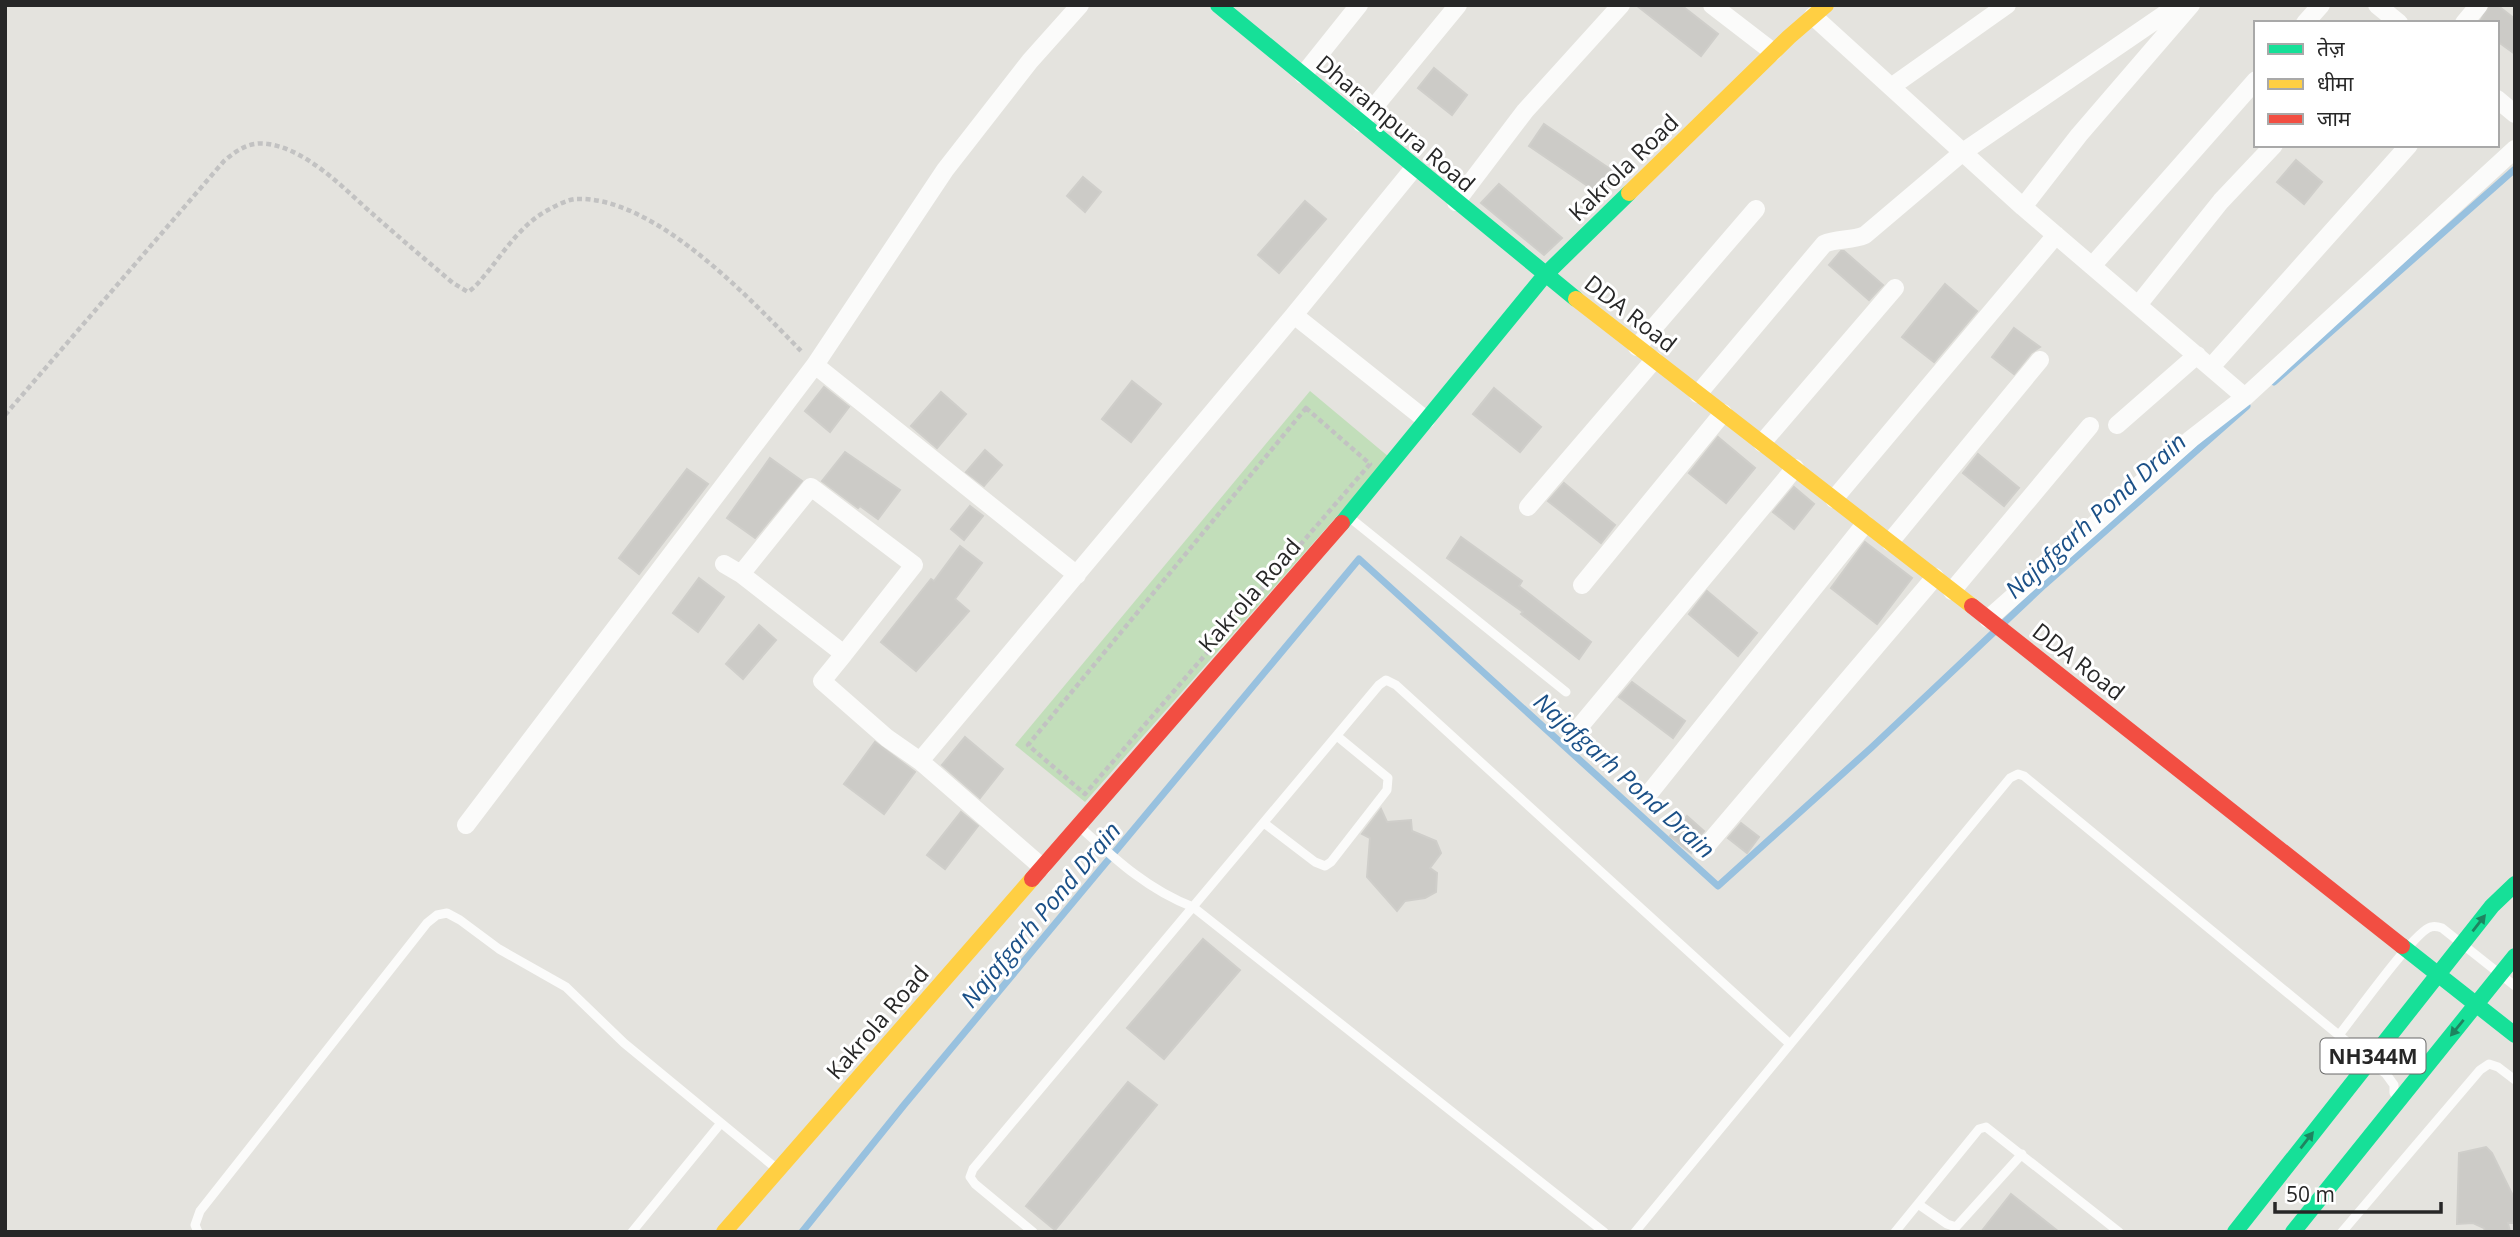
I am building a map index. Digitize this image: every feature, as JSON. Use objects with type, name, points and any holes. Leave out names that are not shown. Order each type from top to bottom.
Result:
[{"type":"main road","name":"Dharampura Road","points":[[1218,5],[1545,275]]},
{"type":"main road","name":"Kakrola Road","points":[[724,1232],[1348,516],[1545,275],[1773,52],[1820,11]]},
{"type":"main road","name":"DDA Road","points":[[1545,275],[1935,577],[2515,1035]]},
{"type":"main road","name":"NH344M","points":[[2235,1232],[2492,906],[2515,884]]},
{"type":"main road","name":"NH344M","points":[[2293,1232],[2515,956]]},
{"type":"street","points":[[466,825],[815,365],[945,170],[1030,61],[1080,5]]},
{"type":"street","points":[[1303,75],[1359,5]]},
{"type":"street","points":[[1361,123],[1458,5]]},
{"type":"street","points":[[1456,202],[1525,111],[1621,5]]},
{"type":"street","points":[[1712,5],[1773,52]]},
{"type":"street","points":[[1891,87],[2007,5]]},
{"type":"street","points":[[1698,394],[1824,244],[1865,235],[1963,152],[2178,5]]},
{"type":"street","points":[[2023,207],[2079,135],[2191,5]]},
{"type":"street","points":[[2307,21],[2321,5]]},
{"type":"street","points":[[2376,5],[2392,21]]},
{"type":"street","points":[[2466,21],[2479,5]]},
{"type":"street","points":[[1820,11],[1891,87],[2023,207],[2245,397]]},
{"type":"street","points":[[2092,266],[2254,81]]},
{"type":"street","points":[[2138,305],[2221,201],[2272,147]]},
{"type":"street","points":[[2117,425],[2204,361],[2407,147]]},
{"type":"street","points":[[1998,627],[2191,439],[2245,397],[2515,149]]},
{"type":"street","points":[[920,761],[1415,167]]},
{"type":"street","points":[[1637,347],[1756,209]]},
{"type":"street","points":[[1834,499],[2056,235]]},
{"type":"street","points":[[1762,443],[1895,288]]},
{"type":"street","points":[[1294,315],[1426,420]]},
{"type":"street","points":[[1889,542],[2040,359]]},
{"type":"street","points":[[1528,508],[1654,360]]},
{"type":"street","points":[[815,365],[1077,575]]},
{"type":"street","points":[[1582,585],[1723,413]]},
{"type":"street","points":[[1952,591],[2090,426]]},
{"type":"street","points":[[1576,731],[1795,468]]},
{"type":"street","points":[[741,574],[811,487],[914,565],[822,681],[887,738],[920,761],[1042,867]]},
{"type":"street","points":[[1647,796],[1866,524]]},
{"type":"street","points":[[724,564],[741,574],[844,654]]},
{"type":"street","points":[[1702,851],[1935,577]]},
{"type":"lane","points":[[1348,516],[1566,691]]},
{"type":"lane","points":[[1033,1232],[975,1184],[970,1177],[973,1169],[1379,685],[1386,680],[1396,685],[1790,1044]]},
{"type":"lane","points":[[1264,823],[1315,862],[1325,866],[1331,862],[1387,790],[1389,783],[1388,778],[1337,736]]},
{"type":"lane","points":[[1635,1232],[2010,778],[2018,774],[2024,776],[2339,1035],[2386,1074],[2394,1085],[2395,1097],[2281,1232]]},
{"type":"lane","points":[[1079,826],[1132,874],[1173,899],[1193,907],[1604,1232]]},
{"type":"lane","points":[[198,1232],[195,1225],[200,1211],[427,923],[437,915],[447,913],[499,949],[566,986],[624,1043],[778,1170]]},
{"type":"lane","points":[[2339,1035],[2406,949],[2431,927],[2442,928],[2515,986]]},
{"type":"lane","points":[[2342,1232],[2480,1070],[2489,1064],[2498,1067],[2515,1080]]},
{"type":"lane","points":[[632,1232],[721,1123]]},
{"type":"lane","points":[[1895,1232],[1979,1129],[1986,1127],[2119,1232]]},
{"type":"lane","points":[[1918,1204],[1955,1227],[2022,1154]]},
{"type":"path","points":[[5,415],[224,161],[237,150],[252,144],[269,144],[297,155],[332,178],[453,284],[468,292],[520,232],[548,210],[572,199],[596,200],[628,209],[684,243],[734,283],[815,365]]},
{"type":"path","points":[[1306,408],[1370,464],[1085,794],[1028,745],[1306,408]]},
{"type":"green space","points":[[1310,391],[1389,457],[1085,802],[1015,745]]},
{"type":"building","points":[[1636,5],[1681,5],[1718,34],[1701,56]]},
{"type":"building","points":[[2490,5],[2497,5],[2515,19],[2515,54],[2499,42],[2499,21],[2480,21]]},
{"type":"building","points":[[1434,68],[1467,95],[1452,115],[1418,88]]},
{"type":"building","points":[[1544,124],[1619,175],[1604,197],[1529,146]]},
{"type":"building","points":[[2296,160],[2322,182],[2304,204],[2277,182]]},
{"type":"building","points":[[1083,177],[1101,192],[1085,212],[1067,196]]},
{"type":"building","points":[[1499,184],[1562,238],[1544,255],[1481,203]]},
{"type":"building","points":[[1305,201],[1326,219],[1279,273],[1258,255]]},
{"type":"building","points":[[1841,251],[1883,285],[1869,300],[1829,265]]},
{"type":"building","points":[[1945,284],[1977,311],[1934,362],[1902,337]]},
{"type":"building","points":[[2014,328],[2040,347],[2031,353],[2014,374],[1992,357]]},
{"type":"building","points":[[1132,381],[1161,404],[1131,442],[1102,419]]},
{"type":"building","points":[[824,387],[849,407],[830,432],[805,411]]},
{"type":"building","points":[[1494,388],[1541,427],[1520,452],[1473,414]]},
{"type":"building","points":[[941,392],[966,414],[937,448],[911,426]]},
{"type":"building","points":[[1718,437],[1755,468],[1726,503],[1689,473]]},
{"type":"building","points":[[985,450],[1002,465],[984,486],[966,472]]},
{"type":"building","points":[[845,452],[900,490],[878,519],[860,506],[858,508],[822,481]]},
{"type":"building","points":[[1978,454],[2019,488],[2004,506],[1963,473]]},
{"type":"building","points":[[770,458],[802,481],[755,538],[727,518]]},
{"type":"building","points":[[687,469],[708,484],[639,574],[619,558]]},
{"type":"building","points":[[1564,483],[1615,525],[1601,543],[1548,501]]},
{"type":"building","points":[[1794,487],[1814,504],[1794,529],[1773,512]]},
{"type":"building","points":[[970,506],[983,516],[964,540],[951,529]]},
{"type":"building","points":[[1461,537],[1522,581],[1519,586],[1591,642],[1579,659],[1521,614],[1523,612],[1447,558]]},
{"type":"building","points":[[1865,542],[1912,578],[1877,624],[1831,588]]},
{"type":"building","points":[[960,546],[982,563],[955,599],[969,611],[916,671],[881,642],[931,579],[934,581]]},
{"type":"building","points":[[699,578],[724,597],[698,632],[673,613]]},
{"type":"building","points":[[1707,591],[1757,633],[1738,656],[1689,614]]},
{"type":"building","points":[[759,625],[776,640],[743,679],[726,664]]},
{"type":"building","points":[[1632,682],[1685,721],[1673,738],[1619,697]]},
{"type":"building","points":[[965,737],[1003,769],[980,798],[942,765]]},
{"type":"building","points":[[875,742],[915,772],[884,814],[844,784]]},
{"type":"building","points":[[1381,809],[1387,822],[1411,820],[1412,831],[1436,841],[1441,853],[1430,868],[1437,873],[1436,892],[1425,898],[1405,901],[1397,911],[1367,877],[1370,838],[1362,834]]},
{"type":"building","points":[[961,812],[978,826],[945,869],[927,855]]},
{"type":"building","points":[[1687,816],[1704,831],[1693,844],[1691,853],[1670,836]]},
{"type":"building","points":[[1741,823],[1759,837],[1747,853],[1728,838]]},
{"type":"building","points":[[1203,939],[1240,970],[1164,1059],[1127,1028]]},
{"type":"building","points":[[1128,1082],[1157,1105],[1055,1230],[1026,1206]]},
{"type":"building","points":[[2486,1147],[2492,1153],[2515,1200],[2515,1223],[2508,1223],[2510,1232],[2485,1232],[2484,1228],[2473,1223],[2457,1224],[2459,1153]]},
{"type":"building","points":[[2011,1194],[2059,1232],[1981,1232]]},
{"type":"waterway","name":"Najafgarh Pond Drain","points":[[2274,382],[2515,169]]},
{"type":"waterway","name":"Najafgarh Pond Drain","points":[[802,1232],[904,1105],[1359,559],[1718,886],[1871,748],[2044,585],[2247,406]]},
{"type":"traffic: fast","points":[[1218,5],[1576,299]]},
{"type":"traffic: fast","points":[[1342,523],[1545,275],[1629,193]]},
{"type":"traffic: fast","points":[[2235,1232],[2492,906],[2515,884]]},
{"type":"traffic: fast","points":[[2402,946],[2515,1035]]},
{"type":"traffic: fast","points":[[2293,1232],[2515,956]]},
{"type":"traffic: slow","points":[[1629,193],[1789,37],[1826,5]]},
{"type":"traffic: slow","points":[[1576,299],[1972,606]]},
{"type":"traffic: slow","points":[[724,1232],[1032,879]]},
{"type":"traffic: jam","points":[[1032,879],[1342,523]]},
{"type":"traffic: jam","points":[[1972,606],[2402,946]]}]
